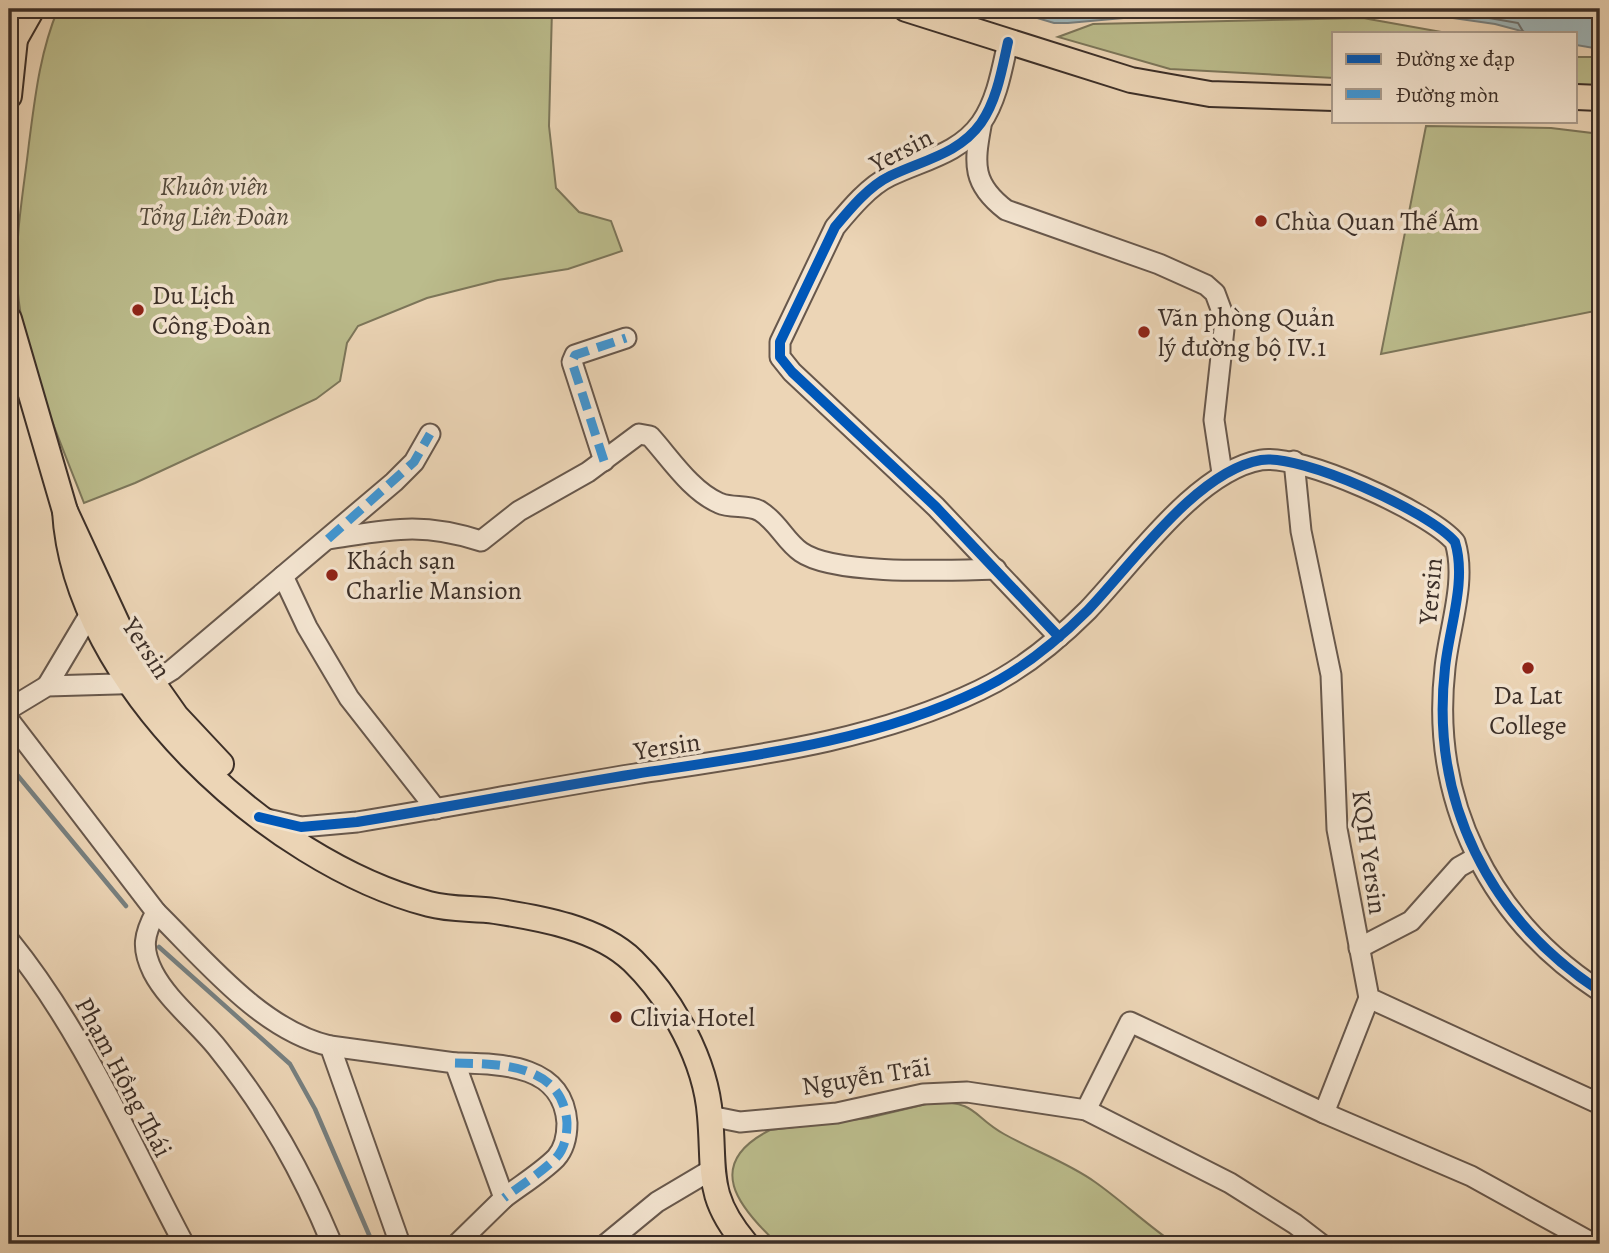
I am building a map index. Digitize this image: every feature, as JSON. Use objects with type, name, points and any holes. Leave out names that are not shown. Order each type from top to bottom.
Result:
[{"type":"main road","points":[[9,96],[12,31],[32,9]]},
{"type":"main road","points":[[906,9],[1131,80],[1210,94],[1332,98]]},
{"type":"main road","points":[[1578,97],[1600,98]]},
{"type":"main road","name":"Yersin","points":[[9,319],[65,511],[67,541],[96,603],[122,634],[141,683],[182,747],[238,802],[259,817]]},
{"type":"main road","name":"Yersin","points":[[141,683],[228,770],[301,827]]},
{"type":"main road","points":[[259,817],[344,873],[373,886],[450,909],[493,911]]},
{"type":"main road","points":[[301,827],[372,868],[493,911],[583,933],[609,944],[632,960],[661,994],[684,1034],[702,1077],[710,1116],[710,1170],[722,1208],[746,1244]]},
{"type":"street","name":"Yersin","points":[[1008,42],[991,106],[968,139],[954,149],[877,185],[848,211],[835,227],[780,342],[780,357],[996,569],[1059,637]]},
{"type":"street","name":"Yersin","points":[[982,121],[975,164],[977,173],[992,199],[1006,210],[1159,264],[1188,276],[1215,293],[1225,320],[1214,421],[1222,473]]},
{"type":"street","points":[[604,461],[572,362],[575,355],[626,338]]},
{"type":"street","points":[[47,685],[141,683],[172,670],[408,468],[425,447],[430,434]]},
{"type":"street","points":[[328,539],[420,527],[451,531],[481,541],[519,511],[604,461],[639,434],[650,436],[702,492],[720,504],[754,508],[779,527],[802,553],[826,563],[915,572],[996,569]]},
{"type":"street","name":"Yersin","points":[[259,817],[301,827],[357,822],[825,743],[915,717],[980,690],[1010,674],[1059,637],[1194,496],[1222,473],[1265,459],[1294,461],[1321,468],[1429,520],[1455,542],[1460,570],[1445,669],[1442,713],[1448,773],[1475,858],[1501,897],[1549,953],[1600,991]]},
{"type":"street","name":"KQH Yersin","points":[[1294,461],[1301,531],[1332,675],[1337,829],[1369,998]]},
{"type":"street","points":[[283,576],[307,627],[349,698],[436,809]]},
{"type":"street","points":[[9,709],[47,685],[96,603]]},
{"type":"street","points":[[9,720],[156,912],[246,998],[284,1026],[330,1046],[456,1063],[513,1065],[538,1075],[554,1090],[566,1113],[567,1136],[557,1156],[504,1198],[457,1244]]},
{"type":"street","points":[[1359,948],[1411,921],[1459,867],[1475,858]]},
{"type":"street","points":[[156,912],[144,934],[144,947],[153,973],[219,1049],[276,1128],[332,1244]]},
{"type":"street","name":"Phạm Hồng Thái","points":[[9,940],[40,979],[96,1073],[184,1244]]},
{"type":"street","points":[[1324,1114],[1369,998],[1600,1104]]},
{"type":"street","points":[[1086,1110],[1130,1022],[1324,1114],[1471,1176],[1594,1244]]},
{"type":"street","points":[[330,1046],[400,1244]]},
{"type":"street","points":[[456,1063],[504,1198]]},
{"type":"street","name":"Nguyễn Trãi","points":[[710,1116],[740,1122],[823,1115],[923,1094],[967,1092],[1086,1110],[1230,1183],[1295,1224],[1321,1244]]},
{"type":"street","points":[[606,1244],[657,1202],[710,1170]]},
{"type":"green space","name":"Khuôn viên Tổng Liên Đoàn","points":[[58,9],[552,9],[549,126],[556,188],[579,212],[611,221],[622,251],[568,269],[498,280],[427,298],[358,326],[347,343],[340,381],[316,399],[135,483],[84,503],[33,365],[25,336],[17,280],[19,229],[36,92],[42,58]]},
{"type":"green space","points":[[1363,18],[1441,32],[1332,32],[1332,78],[1170,69],[1058,37],[1093,24]]},
{"type":"green space","points":[[1578,57],[1600,57],[1600,93],[1578,92]]},
{"type":"green space","points":[[1426,126],[1551,128],[1600,134],[1600,310],[1381,354]]},
{"type":"green space","points":[[935,1102],[967,1107],[1004,1134],[1084,1175],[1175,1244],[778,1244],[740,1201],[734,1186],[733,1171],[737,1157],[749,1143],[770,1130],[868,1118]]},
{"type":"water","points":[[1007,9],[1600,9],[1600,49],[1578,45],[1578,32],[1525,32],[1495,24],[1411,12],[1363,10],[1238,17],[1157,15],[1054,23]]},
{"type":"waterway","points":[[9,765],[126,906]]},
{"type":"waterway","points":[[159,947],[290,1064],[315,1109],[373,1244]]},
{"type":"marked path","points":[[604,461],[572,362],[575,355],[626,338]]},
{"type":"marked path","points":[[328,539],[414,462],[430,434]]},
{"type":"marked path","points":[[455,1063],[490,1064],[526,1071],[554,1088],[563,1103],[567,1128],[562,1150],[544,1169],[504,1198]]},
{"type":"cycle path","points":[[1008,42],[991,104],[972,134],[940,155],[882,180],[860,199],[835,227],[780,342],[780,357],[792,372],[936,507],[1059,637]]},
{"type":"cycle path","points":[[259,817],[301,827],[357,822],[811,745],[897,723],[980,690],[1023,665],[1088,610],[1167,522],[1213,481],[1237,468],[1261,460],[1280,460],[1333,475],[1393,501],[1420,516],[1455,542],[1458,588],[1445,668],[1443,717],[1447,764],[1458,810],[1475,852],[1498,892],[1527,929],[1561,962],[1600,991]]},
{"type":"place","name":"Chùa Quan Thế Âm","points":[[1261,221]]},
{"type":"place","name":"Du Lịch Công Đoàn","points":[[138,310]]},
{"type":"place","name":"Văn phòng Quản lý đường bộ IV.1","points":[[1144,332]]},
{"type":"place","name":"Khách sạn Charlie Mansion","points":[[332,575]]},
{"type":"place","name":"Da Lat College","points":[[1528,668]]},
{"type":"place","name":"Clivia Hotel","points":[[616,1017]]}]
